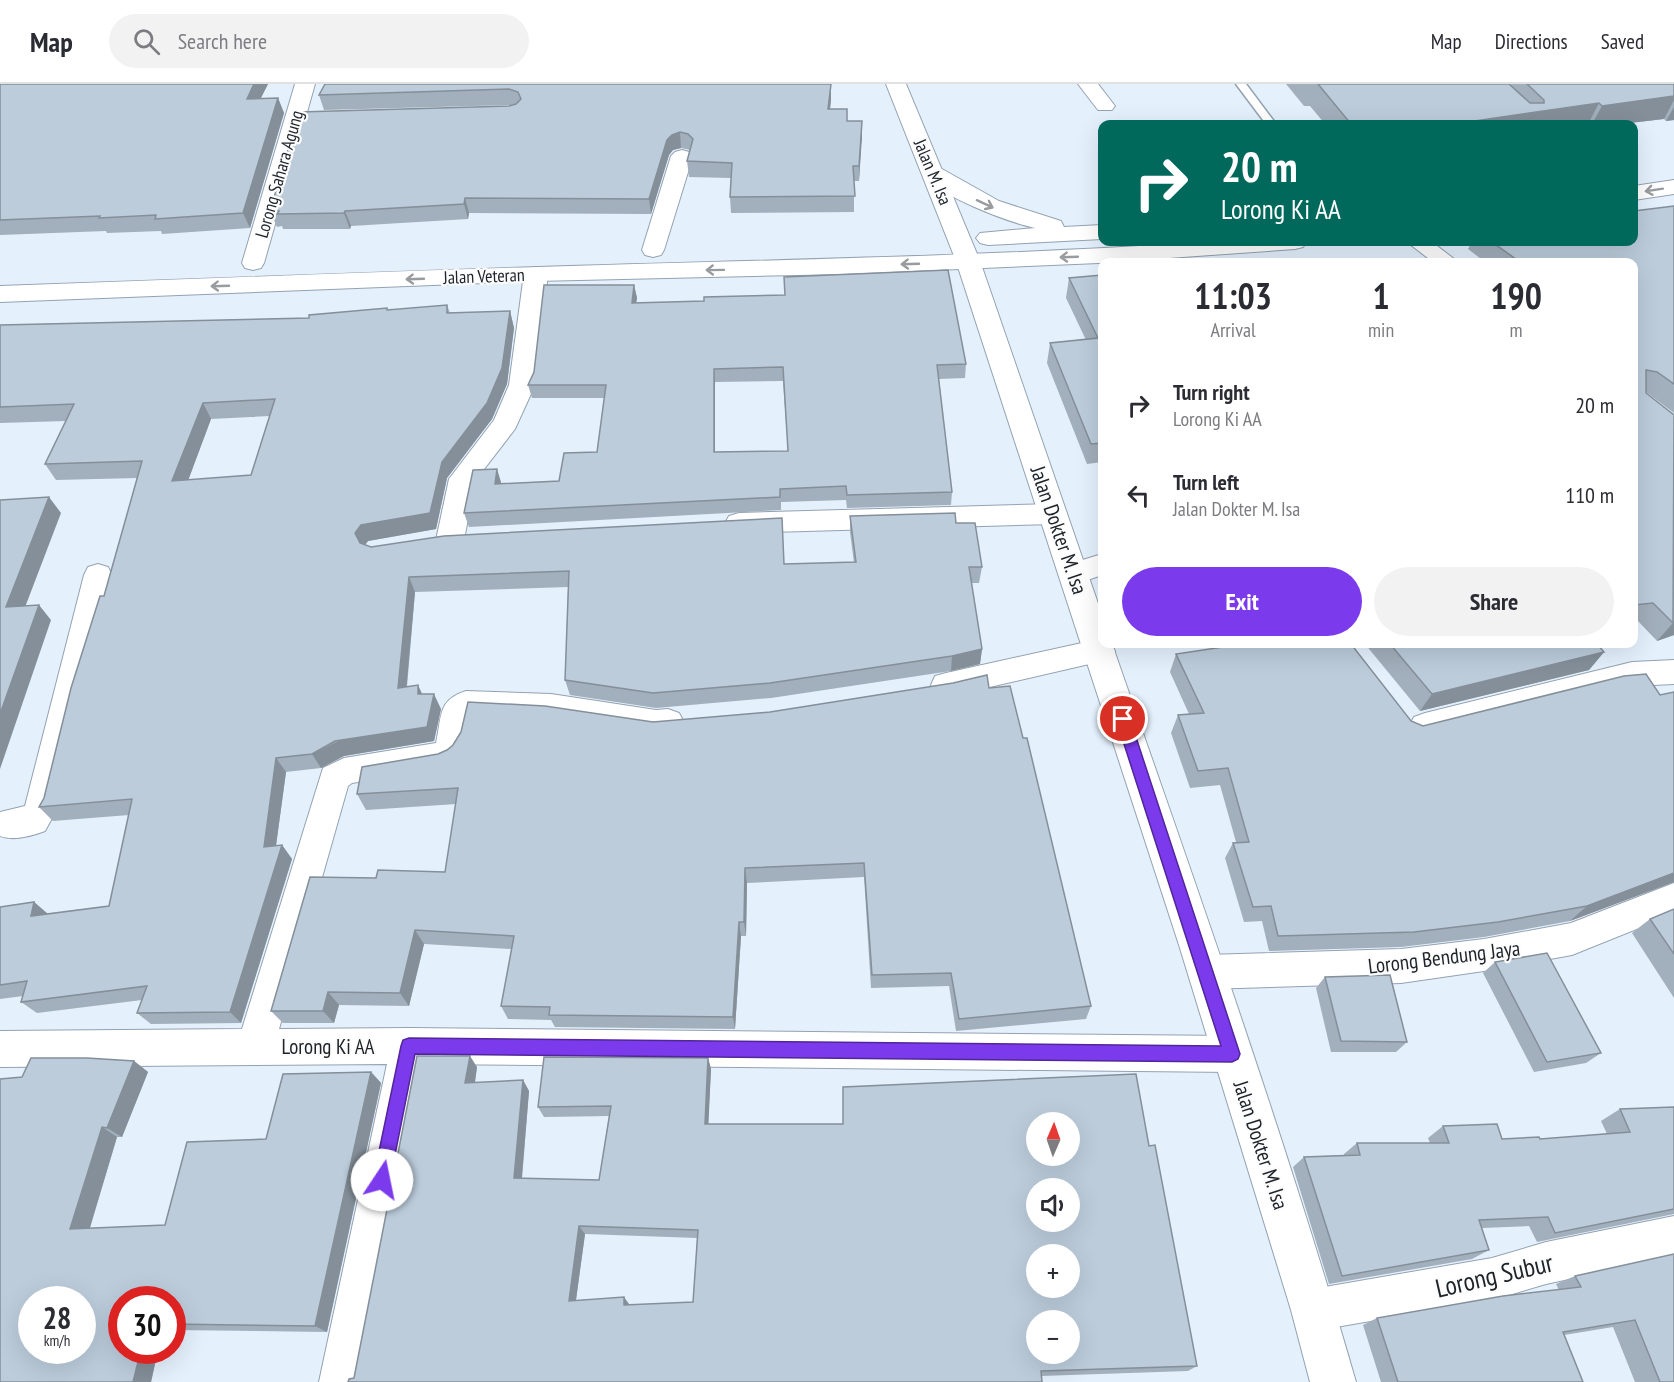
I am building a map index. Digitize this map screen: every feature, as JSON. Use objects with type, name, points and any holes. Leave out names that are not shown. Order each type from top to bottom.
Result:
[{"type":"main road","name":"Jalan M. Isa","points":[[896,84],[934,174],[956,247]]},
{"type":"main road","points":[[934,174],[966,195],[1033,222],[1097,232]]},
{"type":"main road","points":[[1638,192],[1674,187]]},
{"type":"main road","points":[[956,247],[1097,232]]},
{"type":"main road","name":"Jalan Veteran","points":[[0,272],[826,245]]},
{"type":"main road","points":[[956,247],[1098,245]]},
{"type":"main road","name":"Jalan Veteran","points":[[0,294],[536,274],[844,267],[956,247]]},
{"type":"main road","name":"Jalan Dokter M. Isa","points":[[956,247],[1053,514],[1088,570],[1098,638]]},
{"type":"main road","name":"Jalan Dokter M. Isa","points":[[1100,648],[1206,972],[1313,1310],[1333,1382]]},
{"type":"street","name":"Lorong Sahara Agung","points":[[253,263],[305,84]]},
{"type":"street","points":[[1088,84],[1105,106]]},
{"type":"street","points":[[294,120],[321,118]]},
{"type":"street","points":[[653,250],[682,156]]},
{"type":"street","points":[[1424,246],[1441,258]]},
{"type":"street","points":[[448,541],[462,479],[506,423],[522,385],[536,274]]},
{"type":"street","points":[[712,524],[1053,514]]},
{"type":"street","points":[[2,830],[33,821],[40,811],[98,575]]},
{"type":"street","points":[[917,690],[1100,651]]},
{"type":"street","points":[[1402,717],[1409,726],[1414,728],[1632,674],[1674,672]]},
{"type":"street","points":[[256,1045],[334,778],[344,771],[445,755],[451,749],[459,707],[466,703],[551,707],[656,723],[690,720]]},
{"type":"street","name":"Lorong Bendung Jaya","points":[[1206,972],[1401,966],[1484,955],[1572,939],[1674,898]]},
{"type":"street","name":"Lorong Ki AA","points":[[0,1049],[256,1045],[1232,1054]]},
{"type":"street","points":[[341,1382],[409,1046]]},
{"type":"street","name":"Lorong Subur","points":[[1313,1310],[1492,1279],[1546,1263],[1674,1236]]},
{"type":"lane","points":[[1241,84],[1267,120]]},
{"type":"building","points":[[0,84],[254,84],[247,99],[278,98],[243,213],[155,219],[156,215],[0,220]]},
{"type":"building","points":[[325,84],[831,84],[828,109],[847,109],[847,121],[862,121],[859,166],[853,166],[855,196],[730,197],[732,163],[687,161],[693,139],[688,134],[680,132],[667,140],[649,199],[465,198],[464,204],[345,211],[344,213],[277,214],[279,211],[270,211],[299,112],[509,106],[521,99],[518,92],[509,89],[319,95]]},
{"type":"building","points":[[1318,84],[1509,84],[1530,103],[1544,103],[1544,100],[1527,84],[1674,84],[1674,96],[1602,106],[1599,103],[1482,120],[1348,120]]},
{"type":"building","points":[[1674,206],[1674,384],[1657,372],[1646,370],[1646,393],[1674,415],[1673,623],[1653,603],[1638,605],[1638,258],[1514,258],[1498,246],[1638,246],[1638,210]]},
{"type":"building","points":[[948,270],[966,364],[937,365],[952,492],[847,495],[846,486],[780,489],[780,497],[464,513],[473,470],[497,469],[495,484],[559,481],[564,453],[597,452],[606,385],[528,385],[534,372],[544,285],[634,285],[632,303],[704,301],[704,297],[785,295],[784,277]],"holes":[[[783,367],[788,451],[714,452],[714,369]]]},
{"type":"building","points":[[1098,275],[1098,338],[1069,278]]},
{"type":"building","points":[[447,305],[447,313],[510,311],[502,368],[487,403],[442,462],[430,513],[361,525],[355,533],[360,543],[371,547],[444,536],[782,518],[784,564],[856,562],[850,516],[955,513],[956,523],[975,523],[982,567],[969,567],[982,649],[952,656],[770,683],[653,693],[565,680],[569,571],[409,577],[398,688],[418,685],[418,694],[434,694],[427,727],[335,741],[312,754],[276,758],[264,847],[282,845],[230,1012],[137,1013],[147,986],[21,1002],[27,981],[0,985],[0,907],[34,902],[31,916],[109,906],[132,799],[39,807],[44,798],[71,688],[100,596],[104,596],[142,461],[45,464],[74,404],[0,407],[0,325],[309,318],[309,315],[387,308],[387,310]],"holes":[[[275,399],[251,475],[172,481],[203,403]]]},
{"type":"building","points":[[1098,338],[1098,443],[1091,444],[1050,343]]},
{"type":"building","points":[[49,497],[6,607],[39,605],[0,714],[0,500]]},
{"type":"building","points":[[1216,648],[1354,648],[1411,721],[1423,726],[1624,676],[1646,674],[1660,695],[1674,692],[1674,873],[1587,906],[1498,922],[1414,932],[1278,936],[1271,906],[1253,907],[1233,843],[1249,842],[1228,768],[1198,771],[1178,715],[1204,713],[1176,654]]},
{"type":"building","points":[[1393,648],[1600,648],[1604,652],[1432,694]]},
{"type":"building","points":[[987,675],[989,688],[1010,686],[1023,738],[1027,738],[1091,1006],[959,1019],[951,973],[872,975],[864,863],[745,868],[744,922],[739,922],[733,1017],[549,1015],[550,1007],[501,1006],[514,936],[415,930],[400,993],[328,992],[323,1011],[271,1011],[310,877],[376,878],[378,870],[445,872],[458,788],[357,794],[362,767],[438,754],[447,750],[461,732],[468,702],[545,706],[653,722],[770,712],[953,683]]},
{"type":"building","points":[[1674,909],[1674,954],[1650,919]]},
{"type":"building","points":[[1547,953],[1601,1053],[1547,1062],[1495,962]]},
{"type":"building","points":[[1390,975],[1407,1042],[1341,1041],[1325,977]]},
{"type":"building","points":[[417,1056],[470,1056],[465,1083],[523,1080],[514,1178],[599,1180],[611,1106],[538,1107],[544,1057],[708,1058],[705,1124],[843,1124],[843,1087],[1136,1074],[1149,1146],[1155,1145],[1197,1366],[1041,1371],[1042,1382],[348,1382],[349,1379],[354,1378]],"holes":[[[579,1226],[698,1230],[693,1302],[624,1305],[624,1297],[569,1301]]]},
{"type":"building","points":[[31,1058],[134,1061],[107,1128],[102,1127],[70,1229],[165,1225],[187,1142],[266,1139],[283,1074],[371,1072],[315,1326],[186,1324],[186,1286],[108,1286],[108,1364],[138,1364],[133,1382],[0,1382],[0,1079],[22,1077]]},
{"type":"building","points":[[1674,1107],[1674,1209],[1555,1233],[1548,1217],[1479,1220],[1489,1250],[1342,1276],[1304,1157],[1360,1155],[1357,1143],[1449,1143],[1443,1126],[1497,1124],[1502,1139],[1539,1137],[1540,1139],[1630,1132],[1620,1109]]},
{"type":"building","points":[[1674,1254],[1674,1382],[1660,1382],[1635,1320],[1563,1332],[1583,1382],[1398,1382],[1377,1318],[1503,1296],[1581,1287],[1575,1276]]},
{"type":"route","points":[[382,1180],[409,1046],[1232,1054],[1123,719]]}]
